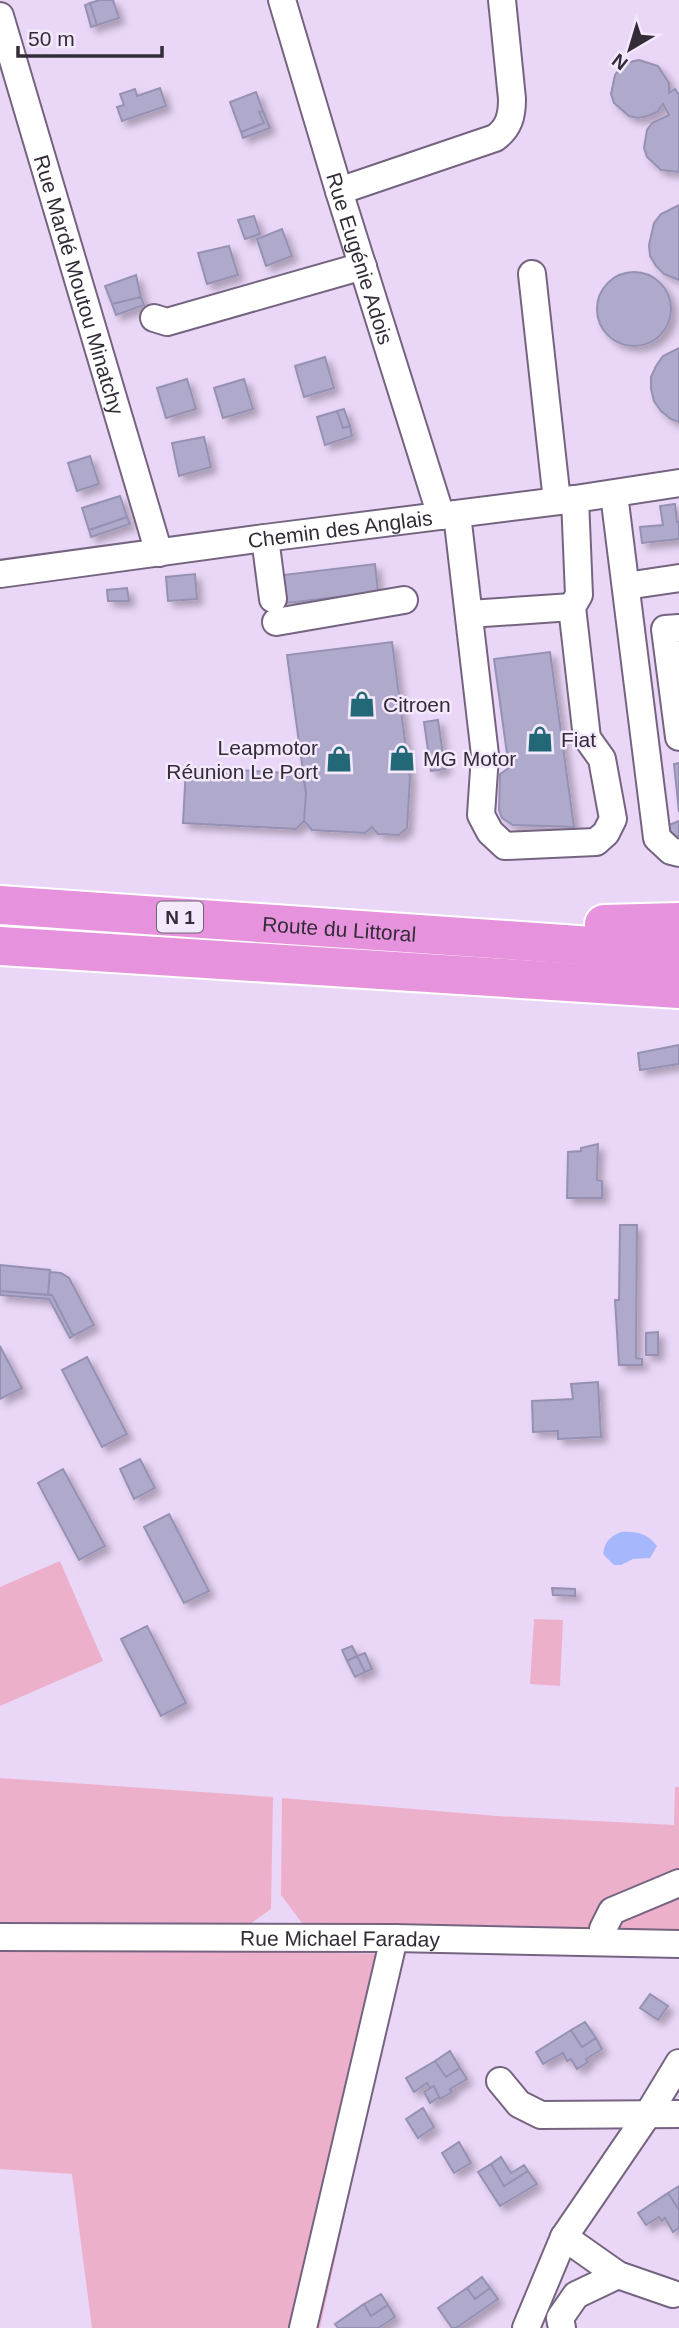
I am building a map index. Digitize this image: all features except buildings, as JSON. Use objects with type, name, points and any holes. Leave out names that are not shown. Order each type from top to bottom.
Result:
[{"type":"highway","name":"Route du Littoral","points":[[0,905],[679,952]]},
{"type":"highway","points":[[360,929],[679,922]]},
{"type":"highway","name":"Route du Littoral","points":[[0,946],[679,989]]},
{"type":"highway","points":[[342,967],[679,1012]]},
{"type":"street","name":"Rue Eugénie Adois","points":[[282,0],[363,266],[449,515],[469,614],[485,755],[481,815],[490,832],[505,846],[597,842],[606,833],[613,819],[602,759],[587,738],[572,607]]},
{"type":"street","points":[[339,191],[495,138],[507,127],[512,111],[512,99],[502,0]]},
{"type":"street","name":"Rue Mardé Moutou Minatchy","points":[[0,16],[159,553]]},
{"type":"street","points":[[154,318],[167,322],[363,266]]},
{"type":"street","points":[[469,614],[572,607],[579,595],[532,274]]},
{"type":"street","name":"Chemin des Anglais","points":[[0,574],[614,494],[679,483]]},
{"type":"street","points":[[614,494],[657,838],[671,851],[679,853]]},
{"type":"street","points":[[265,538],[274,611],[404,600]]},
{"type":"street","points":[[625,586],[679,578]]},
{"type":"street","points":[[679,628],[665,629],[679,737]]},
{"type":"street","points":[[642,713],[675,711]]},
{"type":"street","points":[[602,1942],[603,1929],[612,1912],[679,1883]]},
{"type":"street","name":"Rue Michael Faraday","points":[[0,1937],[394,1938],[679,1944]]},
{"type":"street","points":[[303,2328],[394,1938]]},
{"type":"street","points":[[526,2328],[564,2237],[648,2114],[679,2063]]},
{"type":"street","points":[[500,2081],[519,2104],[541,2115],[679,2114]]},
{"type":"street","points":[[564,2237],[618,2275],[673,2294]]},
{"type":"street","points":[[562,2328],[561,2318],[576,2295],[618,2275]]},
{"type":"shaded area","points":[[60,1561],[103,1661],[0,1706],[0,1587]]},
{"type":"shaded area","points":[[534,1619],[563,1620],[560,1686],[530,1684]]},
{"type":"shaded area","points":[[0,1778],[273,1797],[271,1909],[239,1932],[0,1929]]},
{"type":"shaded area","points":[[675,1787],[679,1787],[679,1874],[588,1934],[308,1931],[281,1895],[282,1798],[497,1816],[674,1825]]},
{"type":"shaded area","points":[[679,1894],[679,1938],[622,1937],[617,1926],[626,1912]]},
{"type":"shaded area","points":[[0,1948],[402,1954],[320,2328],[92,2328],[72,2174],[0,2169]]},
{"type":"water","points":[[621,1532],[632,1532],[649,1538],[657,1546],[650,1558],[633,1559],[621,1565],[614,1565],[603,1554],[608,1540]]},
{"type":"place","name":"Citroen","points":[[362,704]]},
{"type":"place","name":"Fiat","points":[[540,739]]},
{"type":"place","name":"MG Motor","points":[[402,758]]},
{"type":"place","name":"Leapmotor Réunion Le Port","points":[[339,759]]}]
